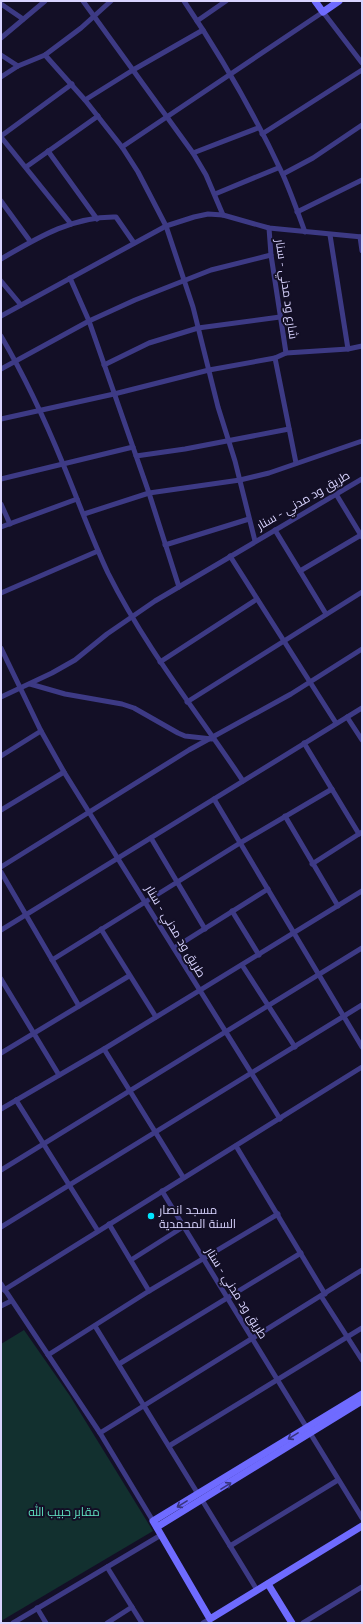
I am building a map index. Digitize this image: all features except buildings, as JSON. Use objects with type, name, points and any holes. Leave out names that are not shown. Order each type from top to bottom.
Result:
[{"type":"street","points":[[1,38],[46,1]]},
{"type":"street","points":[[83,1],[193,152],[215,194],[223,215]]},
{"type":"street","points":[[1,77],[18,66],[45,55],[81,28],[111,1]]},
{"type":"street","points":[[184,1],[231,75],[278,168],[283,174],[305,232]]},
{"type":"street","points":[[197,21],[226,1]]},
{"type":"street","points":[[315,1],[362,63]]},
{"type":"street","points":[[122,147],[339,1]]},
{"type":"street","points":[[1,4],[23,19]]},
{"type":"street","points":[[85,100],[133,70],[203,30]]},
{"type":"street","points":[[1,55],[18,66]]},
{"type":"street","name":"طريق ود مدني - سنار","points":[[45,55],[72,84],[122,147],[166,226],[185,281],[240,480],[255,541]]},
{"type":"street","points":[[262,134],[362,70]]},
{"type":"street","points":[[71,224],[1,136],[72,84]]},
{"type":"street","points":[[26,167],[98,116]]},
{"type":"street","points":[[283,174],[313,158],[362,125]]},
{"type":"street","points":[[193,152],[258,128]]},
{"type":"street","points":[[48,151],[97,219]]},
{"type":"street","points":[[215,194],[278,168]]},
{"type":"street","points":[[297,212],[362,180]]},
{"type":"street","points":[[1,201],[30,242]]},
{"type":"street","points":[[1,316],[134,242],[166,226],[208,214],[223,215],[269,228],[361,237],[362,250]]},
{"type":"street","points":[[1,259],[55,229],[97,219],[116,217],[134,242]]},
{"type":"street","name":"شارع ود مدني - سنار","points":[[269,228],[271,255],[286,353]]},
{"type":"street","points":[[330,235],[348,349]]},
{"type":"street","points":[[1,369],[89,321],[135,300],[225,266],[271,255]]},
{"type":"street","points":[[70,278],[89,321],[149,493],[178,587]]},
{"type":"street","points":[[1,281],[21,305]]},
{"type":"street","points":[[104,365],[148,342],[198,328],[280,317]]},
{"type":"street","points":[[1,336],[16,362],[39,409],[63,463],[98,551],[131,617],[187,702],[243,781]]},
{"type":"street","points":[[1,419],[39,409],[114,394],[209,370],[275,358],[286,353],[348,349],[362,346]]},
{"type":"street","points":[[275,358],[296,463]]},
{"type":"street","points":[[136,456],[229,441],[289,429]]},
{"type":"street","points":[[84,514],[149,493],[240,480],[362,441]]},
{"type":"street","points":[[1,479],[133,447]]},
{"type":"street","name":"طريق ود مدني - سنار","points":[[1,697],[30,684],[75,660],[131,617],[178,587],[362,479]]},
{"type":"street","points":[[300,571],[361,536],[336,494]]},
{"type":"street","points":[[1,527],[77,499]]},
{"type":"street","points":[[1,504],[10,524]]},
{"type":"street","name":"طريق ود مدني - سنار","points":[[165,545],[249,520]]},
{"type":"street","points":[[275,530],[326,614]]},
{"type":"street","points":[[1,593],[98,551]]},
{"type":"street","points":[[230,556],[336,723]]},
{"type":"street","points":[[187,702],[362,592]]},
{"type":"street","points":[[160,662],[257,599]]},
{"type":"street","name":"طريق ود مدني - سنار","points":[[1,648],[40,732],[199,991],[1,1109]]},
{"type":"street","points":[[1,867],[189,750],[213,738],[310,682],[362,649]]},
{"type":"street","points":[[30,684],[65,694],[122,704],[134,708],[185,736],[213,738]]},
{"type":"street","points":[[1,930],[362,708]]},
{"type":"street","points":[[347,717],[362,740]]},
{"type":"street","points":[[1,756],[40,732]]},
{"type":"street","points":[[304,743],[360,833],[312,864]]},
{"type":"street","points":[[1,810],[64,772]]},
{"type":"street","points":[[52,960],[145,901],[177,883],[240,842],[332,789]]},
{"type":"street","points":[[214,799],[320,974],[362,1047]]},
{"type":"street","points":[[285,816],[338,906]]},
{"type":"street","points":[[151,838],[205,928]]},
{"type":"street","points":[[1,872],[79,1006]]},
{"type":"street","points":[[174,948],[268,889]]},
{"type":"street","points":[[280,1119],[199,991],[362,891]]},
{"type":"street","points":[[232,911],[259,955]]},
{"type":"street","points":[[101,929],[156,1017]]},
{"type":"street","points":[[1,1170],[362,948]]},
{"type":"street","points":[[242,965],[294,1047]]},
{"type":"street","points":[[1,1053],[129,976]]},
{"type":"street","points":[[1,979],[59,1075]]},
{"type":"street","points":[[1,1227],[362,1005]]},
{"type":"street","points":[[104,1049],[183,1177]]},
{"type":"street","points":[[4,1290],[162,1192],[183,1177],[280,1119],[362,1067]]},
{"type":"street","points":[[16,1100],[98,1231]]},
{"type":"street","points":[[236,1146],[301,1253],[323,1295],[362,1360]]},
{"type":"street","name":"طريق ود مدني - سنار","points":[[162,1192],[362,1518]]},
{"type":"street","points":[[48,1356],[149,1291],[278,1214]]},
{"type":"street","points":[[109,1224],[149,1291]]},
{"type":"street","points":[[131,1260],[183,1227]]},
{"type":"street","points":[[119,1364],[301,1253]]},
{"type":"street","points":[[100,1433],[362,1270]]},
{"type":"street","points":[[1,1284],[100,1433],[155,1524],[206,1621],[362,1526]]},
{"type":"street","points":[[1,1306],[11,1301]]},
{"type":"street","points":[[95,1326],[198,1494]]},
{"type":"street","points":[[169,1446],[362,1328]]},
{"type":"street","points":[[155,1524],[202,1500],[362,1394]]},
{"type":"street","points":[[155,1524],[198,1494],[362,1401]]},
{"type":"street","points":[[230,1546],[338,1480]]},
{"type":"street","points":[[202,1500],[257,1590]]},
{"type":"street","points":[[13,1623],[161,1535]]},
{"type":"street","points":[[107,1567],[142,1623]]},
{"type":"street","points":[[268,1584],[292,1623]]},
{"type":"street","points":[[303,1623],[362,1587]]},
{"type":"street","points":[[107,1623],[132,1607]]},
{"type":"street","points":[[37,1608],[46,1623]]},
{"type":"green space","name":"مقابر حبيب الله","points":[[24,1330],[70,1396],[153,1531],[1,1621],[1,1344]]},
{"type":"place","name":"مسجد انصار السنة المحمدية","points":[[151,1216]]}]
